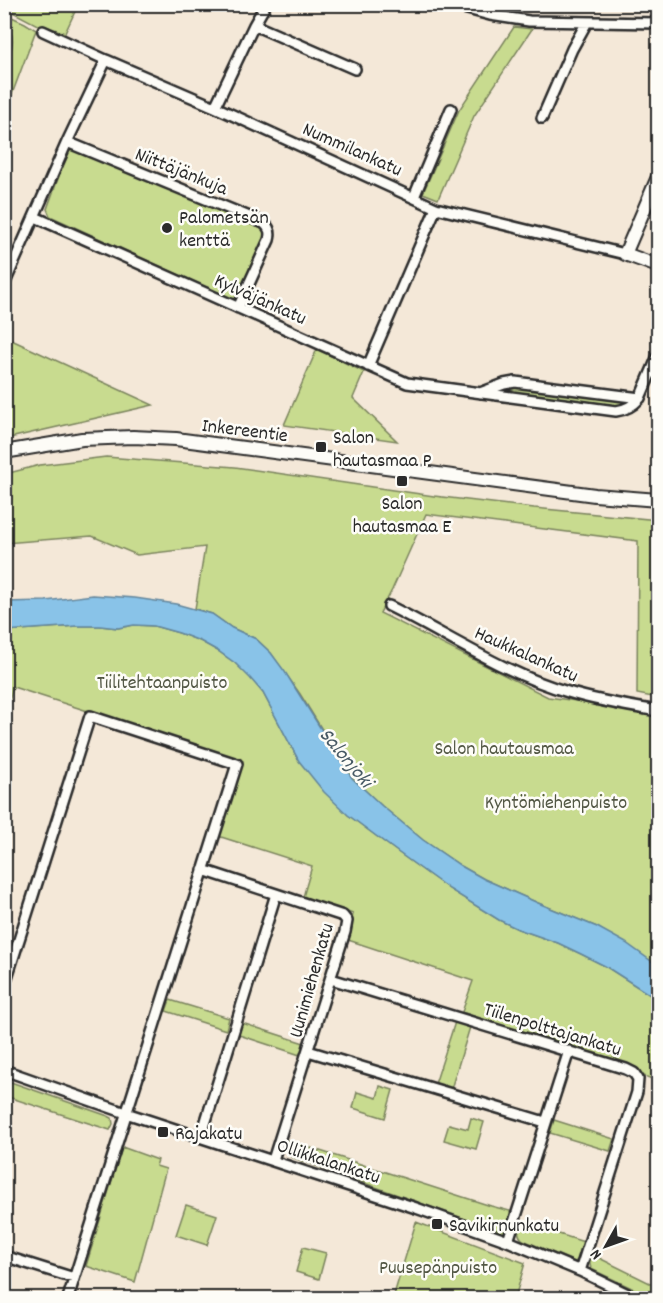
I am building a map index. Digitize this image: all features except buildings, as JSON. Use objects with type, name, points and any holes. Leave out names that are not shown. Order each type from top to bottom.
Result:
[{"type":"street","points":[[215,107],[266,4]]},
{"type":"street","points":[[451,5],[470,11],[529,21],[658,22]]},
{"type":"street","points":[[542,118],[572,49],[587,22]]},
{"type":"street","points":[[254,25],[355,69]]},
{"type":"street","name":"Nummilankatu","points":[[43,31],[436,208],[625,254],[658,266]]},
{"type":"street","points":[[4,285],[106,60]]},
{"type":"street","points":[[414,197],[451,109]]},
{"type":"street","name":"Niittäjänkuja","points":[[67,142],[268,226],[269,240],[238,308]]},
{"type":"street","points":[[625,254],[658,177]]},
{"type":"street","points":[[368,366],[436,208]]},
{"type":"street","name":"Kylväjänkatu","points":[[35,217],[407,383],[616,411],[625,411],[640,398]]},
{"type":"street","points":[[640,398],[658,356]]},
{"type":"street","name":"Kylväjänkatu","points":[[479,394],[515,382],[640,398]]},
{"type":"street","name":"Inkereentie","points":[[4,452],[82,439],[133,437],[176,440],[583,494],[658,500]]},
{"type":"street","name":"Haukkalankatu","points":[[389,606],[535,680],[585,697],[658,711]]},
{"type":"street","points":[[4,987],[90,716],[237,764],[68,1299]]},
{"type":"street","name":"Uunimiehenkatu","points":[[203,870],[343,916],[348,925],[273,1160]]},
{"type":"street","points":[[201,1137],[276,894]]},
{"type":"street","name":"Tiilenpolttajankatu","points":[[331,978],[634,1073],[639,1085],[580,1271]]},
{"type":"street","points":[[308,1051],[545,1122]]},
{"type":"street","points":[[508,1241],[568,1051]]},
{"type":"street","name":"Ollikkalankatu","points":[[4,1070],[508,1241],[580,1271],[636,1299]]},
{"type":"street","points":[[4,1256],[74,1278]]},
{"type":"green space","points":[[4,5],[78,5],[65,33],[46,26],[43,28],[5,8]]},
{"type":"green space","points":[[5,14],[36,30],[5,113],[4,78],[12,47],[12,35],[5,23]]},
{"type":"green space","points":[[514,27],[532,29],[474,116],[438,199],[423,193],[459,110]]},
{"type":"green space","points":[[71,150],[76,150],[264,230],[266,237],[239,295],[236,298],[230,298],[50,216],[47,209],[67,154]]},
{"type":"green space","points":[[5,337],[153,405],[5,439]]},
{"type":"green space","points":[[317,349],[364,372],[353,398],[397,441],[284,425]]},
{"type":"green space","points":[[504,384],[640,398],[625,410],[479,394]]},
{"type":"green space","name":"Kyntömiehenpuisto","points":[[106,457],[235,467],[434,496],[658,520],[658,698],[637,694],[638,541],[426,514],[380,613],[548,697],[658,716],[658,966],[597,927],[484,879],[461,866],[423,840],[382,806],[352,778],[300,694],[271,653],[256,639],[232,628],[212,614],[195,609],[205,547],[137,555],[92,536],[5,543],[5,474],[40,465]]},
{"type":"green space","name":"Tiilitehtaanpuisto","points":[[134,625],[154,626],[179,633],[200,641],[235,663],[263,693],[299,761],[348,815],[449,889],[499,920],[558,943],[605,966],[658,1000],[658,1081],[462,1012],[473,981],[348,940],[353,914],[303,897],[312,866],[218,836],[243,761],[13,687],[5,715],[5,631],[77,626],[118,628]]},
{"type":"green space","points":[[170,1000],[229,1018],[226,1030],[166,1011]]},
{"type":"green space","points":[[455,1022],[470,1027],[451,1089],[435,1084]]},
{"type":"green space","points":[[242,1023],[304,1043],[300,1055],[239,1035]]},
{"type":"green space","points":[[5,1080],[108,1116],[112,1118],[113,1124],[110,1130],[5,1096]]},
{"type":"green space","points":[[380,1086],[393,1090],[385,1118],[353,1108],[357,1092],[377,1098]]},
{"type":"green space","points":[[471,1118],[484,1122],[476,1149],[444,1140],[449,1124],[468,1129]]},
{"type":"green space","points":[[554,1120],[614,1139],[610,1151],[550,1133]]},
{"type":"green space","points":[[286,1140],[510,1211],[511,1217],[507,1230],[502,1232],[291,1157],[285,1148]]},
{"type":"green space","points":[[122,1147],[158,1160],[156,1166],[166,1169],[135,1282],[86,1266]]},
{"type":"green space","points":[[186,1205],[217,1215],[207,1245],[176,1235]]},
{"type":"green space","name":"Puusepänpuisto","points":[[416,1222],[525,1263],[515,1298],[393,1298]]},
{"type":"green space","points":[[521,1222],[584,1242],[580,1257],[575,1262],[523,1240],[519,1232]]},
{"type":"green space","points":[[303,1247],[326,1253],[319,1279],[296,1272]]},
{"type":"green space","points":[[591,1254],[658,1287],[658,1298],[653,1298],[591,1269],[589,1260]]},
{"type":"water","points":[[93,595],[176,604],[212,614],[232,628],[256,639],[271,653],[285,672],[352,778],[382,806],[423,840],[484,879],[597,927],[626,943],[658,966],[658,1000],[605,966],[558,943],[499,920],[449,889],[348,815],[324,792],[299,761],[263,693],[235,663],[218,651],[200,641],[154,626],[134,625],[118,628],[77,626],[5,631],[5,602],[46,601]]},
{"type":"place","name":"Palometsän kenttä","points":[[167,228]]},
{"type":"place","name":"Salon hautasmaa P","points":[[321,447]]},
{"type":"place","name":"Salon hautasmaa E","points":[[402,481]]},
{"type":"place","name":"Rajakatu","points":[[163,1132]]},
{"type":"place","name":"Savikirnunkatu","points":[[437,1224]]},
{"type":"park label","name":"Salon hautausmaa","points":[[504,747]]},
{"type":"water label","name":"Salonjoki","points":[[347,757]]}]
